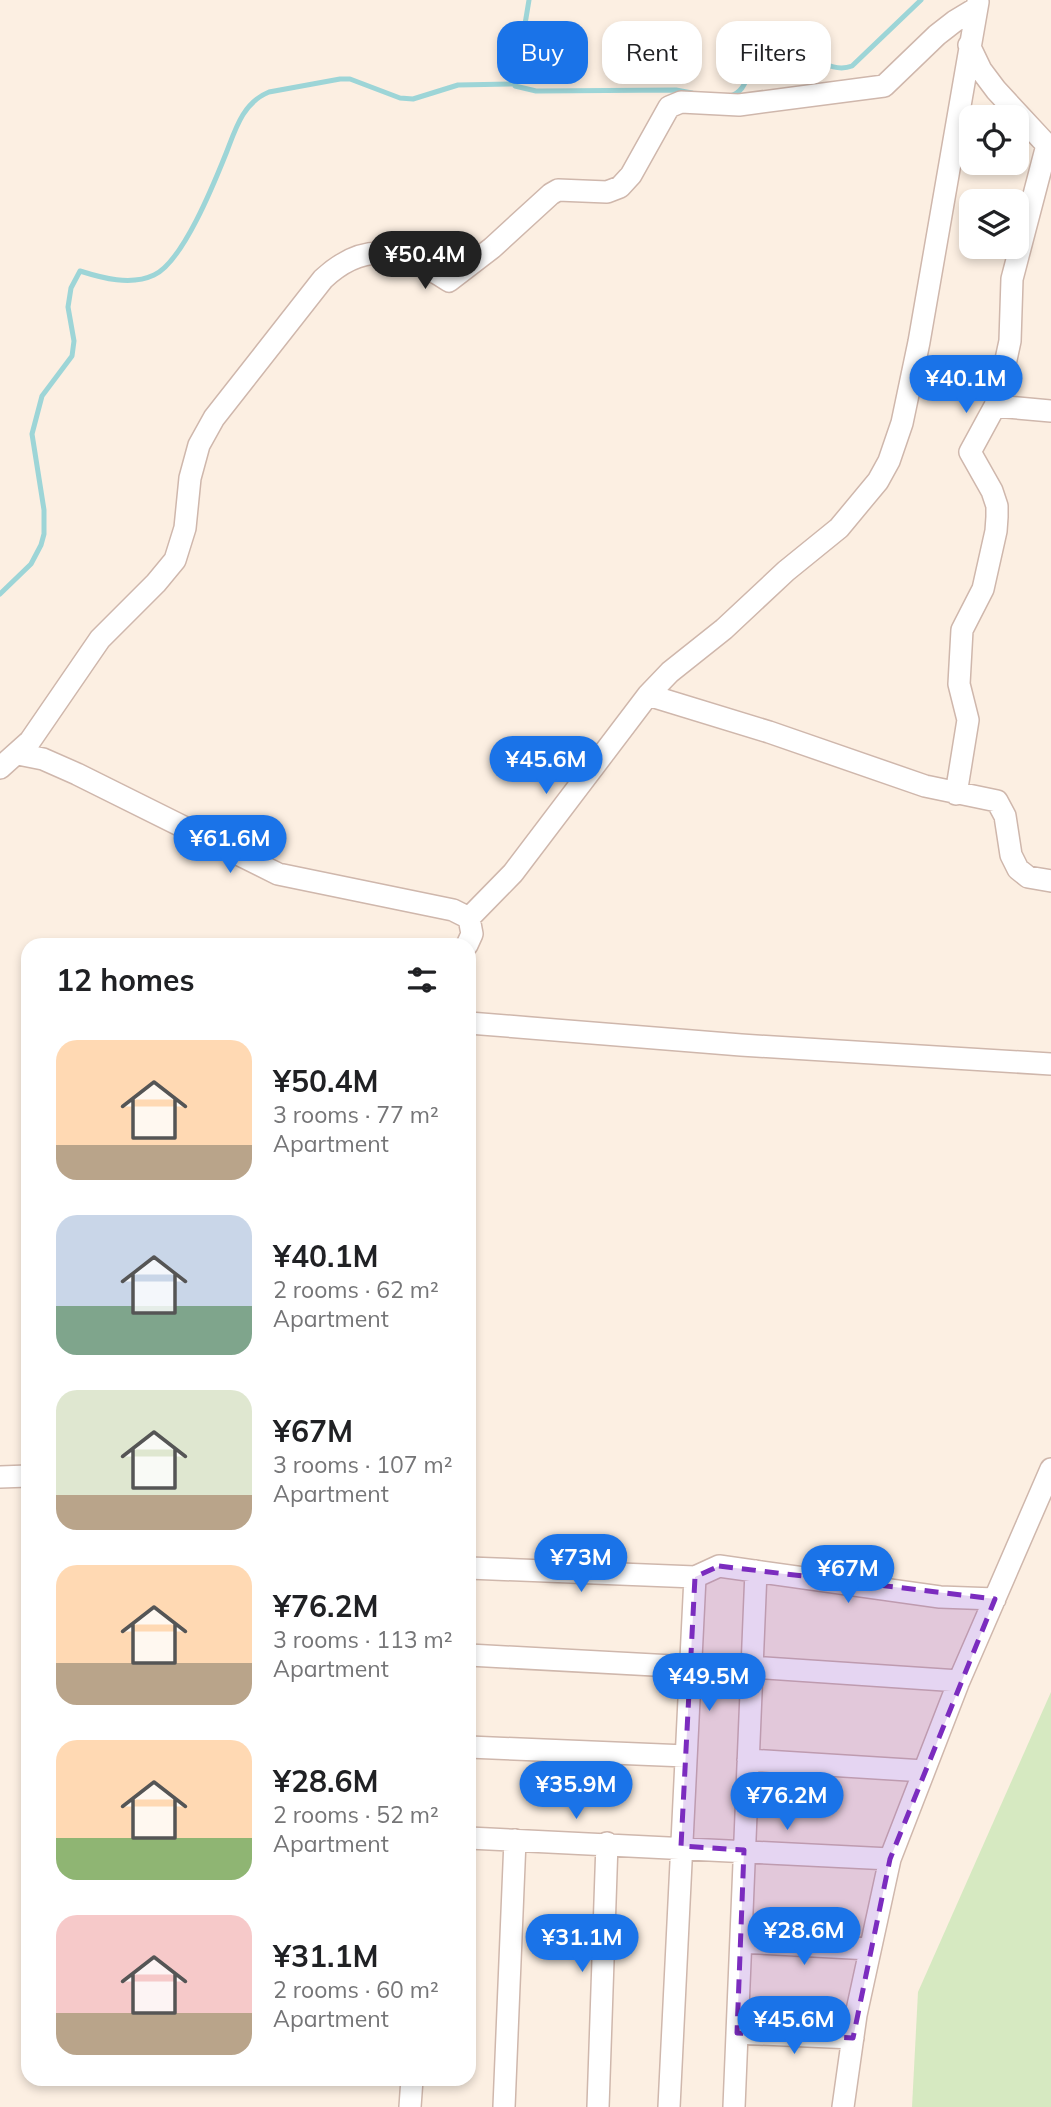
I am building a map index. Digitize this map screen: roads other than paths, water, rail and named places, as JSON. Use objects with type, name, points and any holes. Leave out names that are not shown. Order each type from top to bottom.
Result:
[{"type":"street","points":[[468,918],[513,873],[648,695],[670,672],[724,629],[786,571],[839,528],[878,481],[889,461],[902,423],[977,5]]},
{"type":"street","points":[[0,768],[30,741],[100,639],[175,560],[185,528],[190,478],[199,445],[214,418],[323,279],[336,267],[365,254],[384,252],[423,264],[449,281],[492,248],[558,190],[607,192],[621,187],[632,175],[669,107],[681,102],[739,105],[884,86],[937,35],[977,5]]},
{"type":"street","points":[[956,794],[968,720],[959,684],[962,629],[983,589],[997,517],[992,491],[970,452],[995,406],[1010,341],[1012,279],[1047,145],[996,90],[981,70],[969,45]]},
{"type":"street","points":[[995,406],[1051,411]]},
{"type":"street","points":[[648,695],[769,732],[925,786],[997,801],[1005,816],[1011,855],[1018,869],[1028,877],[1051,881]]},
{"type":"street","points":[[18,754],[43,759],[77,774],[278,874],[453,910],[468,918],[472,934],[470,938]]},
{"type":"street","points":[[476,1024],[754,1046],[1051,1064]]},
{"type":"street","points":[[843,2107],[853,2038],[890,1859],[959,1681],[1051,1469]]},
{"type":"street","points":[[0,1477],[21,1476]]},
{"type":"street","points":[[476,1568],[695,1577],[719,1566],[940,1597],[995,1600]]},
{"type":"street","points":[[734,2107],[756,1571]]},
{"type":"street","points":[[668,2107],[695,1577]]},
{"type":"street","points":[[476,1655],[691,1667]]},
{"type":"street","points":[[752,1667],[959,1681]]},
{"type":"street","points":[[476,1747],[686,1756]]},
{"type":"street","points":[[748,1760],[924,1771]]},
{"type":"street","points":[[476,1838],[681,1846],[890,1859]]},
{"type":"street","points":[[504,2107],[515,1840]]},
{"type":"street","points":[[598,2107],[607,1843]]},
{"type":"street","points":[[741,1942],[870,1949]]},
{"type":"street","points":[[737,2033],[853,2038]]},
{"type":"street","points":[[410,2107],[411,2086]]},
{"type":"waterway","points":[[0,594],[31,564],[44,534],[44,510],[32,434],[42,396],[72,356],[74,341],[68,307],[71,288],[80,271],[107,278],[136,280],[154,275],[165,267],[187,238],[197,219],[242,116],[253,102],[269,92],[350,79],[400,98],[413,99],[458,85],[515,84],[529,0]]},
{"type":"waterway","points":[[730,96],[742,87],[757,60],[773,51],[796,52],[833,67],[852,66],[921,0]]},
{"type":"waterway","points":[[515,86],[536,91],[676,90],[692,93]]}]
